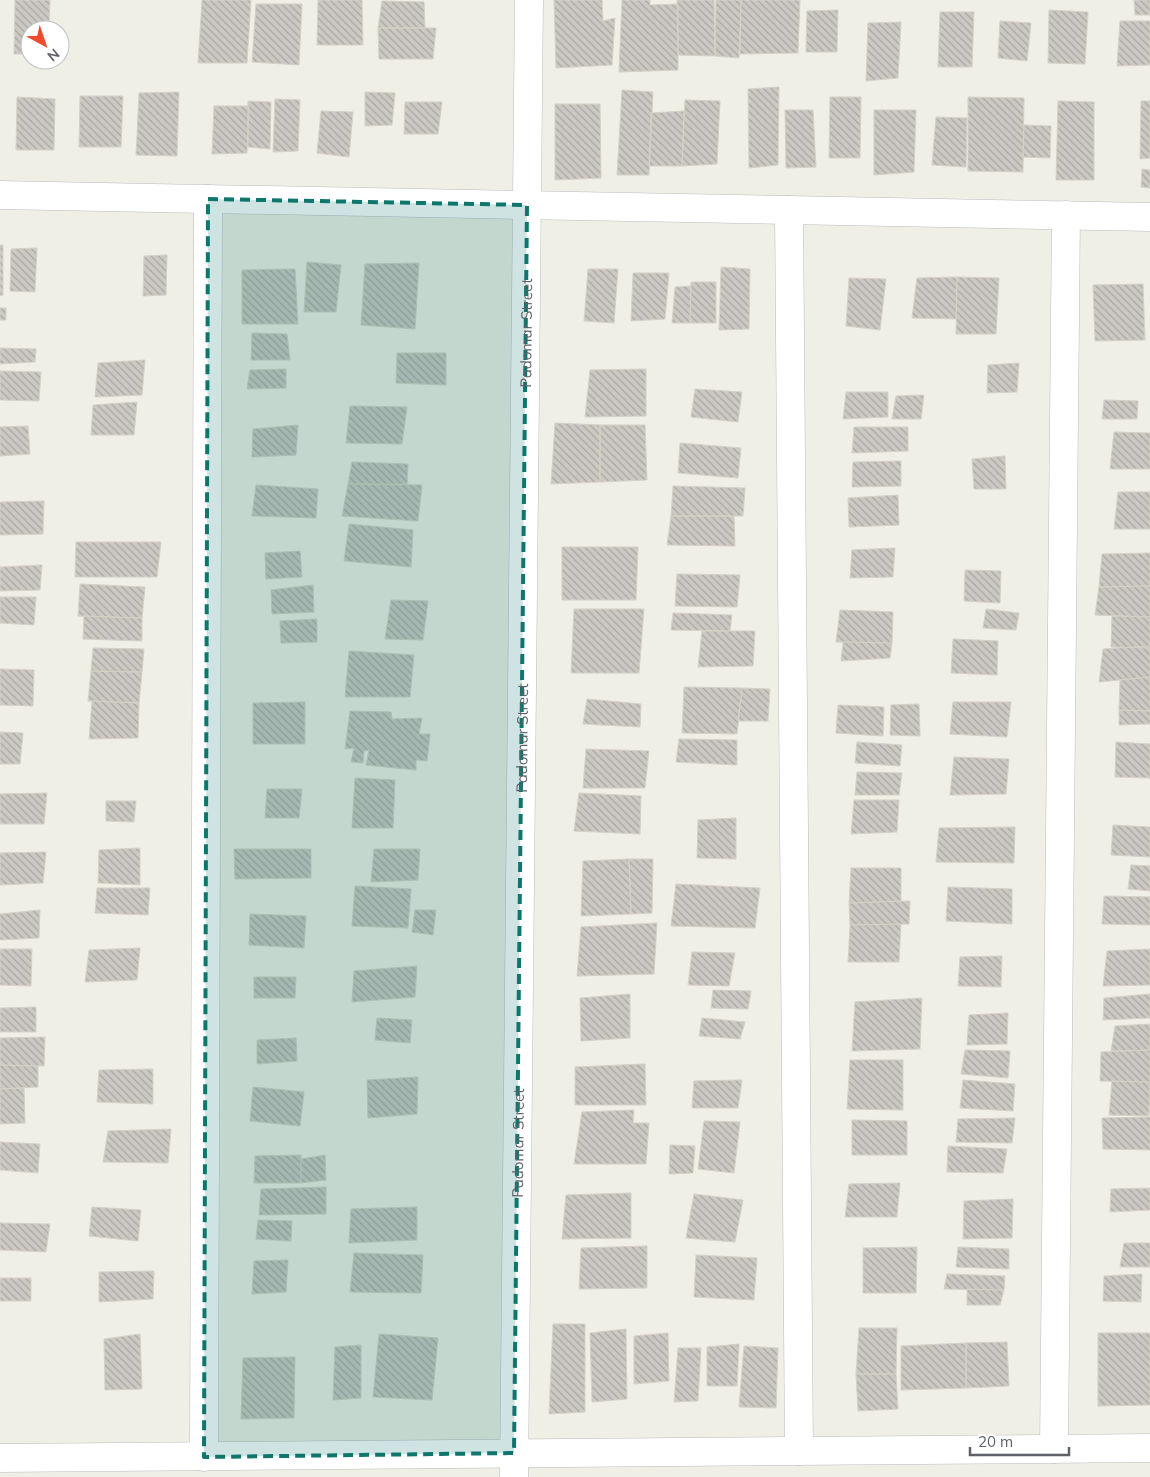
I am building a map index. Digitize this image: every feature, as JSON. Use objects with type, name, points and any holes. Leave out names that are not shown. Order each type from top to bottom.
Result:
[{"type":"street","name":"Padomar Street","points":[[514,1465],[529,0]]},
{"type":"street","points":[[0,195],[1150,217]]},
{"type":"street","points":[[204,1457],[208,199]]},
{"type":"street","points":[[789,210],[799,1451]]},
{"type":"street","points":[[1054,1449],[1066,215]]},
{"type":"street","points":[[0,1458],[204,1457],[514,1465],[799,1451],[1150,1448]]},
{"type":"highlighted area","points":[[208,199],[527,205],[514,1453],[204,1457]]},
{"type":"building","points":[[15,0],[50,0],[49,20],[20,20],[20,54],[14,54]]},
{"type":"building","points":[[202,0],[251,0],[247,63],[198,63]]},
{"type":"building","points":[[318,0],[362,0],[363,45],[317,45]]},
{"type":"building","points":[[554,0],[602,0],[603,21],[615,18],[612,65],[556,68]]},
{"type":"building","points":[[622,0],[650,0],[650,5],[678,4],[678,70],[619,72]]},
{"type":"building","points":[[677,0],[714,0],[715,56],[678,55]]},
{"type":"building","points":[[716,0],[741,0],[739,58],[715,56]]},
{"type":"building","points":[[741,0],[800,0],[798,53],[740,54]]},
{"type":"building","points":[[1134,0],[1150,0],[1150,15],[1135,15]]},
{"type":"building","points":[[382,1],[424,2],[425,28],[378,28]]},
{"type":"building","points":[[256,4],[302,4],[299,65],[252,62]]},
{"type":"building","points":[[838,10],[837,52],[806,52],[807,11]]},
{"type":"building","points":[[1049,10],[1088,12],[1085,64],[1048,63]]},
{"type":"building","points":[[940,12],[974,12],[972,67],[938,67]]},
{"type":"building","points":[[1000,21],[1031,23],[1027,61],[998,58]]},
{"type":"building","points":[[1120,21],[1150,21],[1150,65],[1117,66]]},
{"type":"building","points":[[901,22],[898,78],[866,81],[868,23]]},
{"type":"building","points":[[378,28],[436,28],[433,59],[379,59]]},
{"type":"building","points":[[779,87],[778,165],[749,168],[748,89]]},
{"type":"building","points":[[622,90],[653,92],[649,175],[617,175]]},
{"type":"building","points":[[179,92],[177,156],[136,155],[139,93]]},
{"type":"building","points":[[365,92],[395,93],[392,125],[365,126]]},
{"type":"building","points":[[80,96],[123,96],[121,147],[79,147]]},
{"type":"building","points":[[17,97],[55,99],[54,150],[16,150]]},
{"type":"building","points":[[830,97],[861,97],[860,158],[829,158]]},
{"type":"building","points":[[968,97],[1024,98],[1023,172],[968,171]]},
{"type":"building","points":[[275,99],[300,100],[298,151],[273,152]]},
{"type":"building","points":[[685,100],[720,101],[717,164],[682,166]]},
{"type":"building","points":[[248,101],[271,102],[270,149],[248,147]]},
{"type":"building","points":[[1058,101],[1094,102],[1094,180],[1056,180]]},
{"type":"building","points":[[1141,101],[1150,101],[1150,158],[1140,159]]},
{"type":"building","points":[[405,102],[442,102],[438,134],[404,134]]},
{"type":"building","points":[[555,104],[600,104],[601,178],[555,180]]},
{"type":"building","points":[[214,106],[249,106],[247,153],[212,154]]},
{"type":"building","points":[[785,110],[813,110],[816,167],[786,168]]},
{"type":"building","points":[[874,110],[916,110],[914,172],[874,175]]},
{"type":"building","points":[[321,111],[353,112],[349,157],[317,153]]},
{"type":"building","points":[[684,111],[682,166],[649,166],[651,113]]},
{"type":"building","points":[[936,117],[967,118],[966,167],[932,165]]},
{"type":"building","points":[[1024,125],[1051,126],[1050,158],[1023,157]]},
{"type":"building","points":[[1142,169],[1150,170],[1150,188],[1141,187]]},
{"type":"building","points":[[0,245],[3,245],[3,295],[0,296]]},
{"type":"building","points":[[37,248],[35,292],[10,291],[11,249]]},
{"type":"building","points":[[167,255],[166,295],[143,296],[144,256]]},
{"type":"building","points":[[307,262],[341,265],[336,312],[304,312]]},
{"type":"building","points":[[419,263],[415,329],[361,325],[365,264]]},
{"type":"building","points":[[721,267],[750,269],[749,329],[719,330]]},
{"type":"building","points":[[295,269],[298,324],[242,324],[242,270]]},
{"type":"building","points":[[588,269],[618,269],[614,323],[584,321]]},
{"type":"building","points":[[633,273],[669,273],[665,319],[631,321]]},
{"type":"building","points":[[957,277],[999,278],[996,334],[956,334]]},
{"type":"building","points":[[957,277],[956,319],[912,318],[917,278]]},
{"type":"building","points":[[849,278],[886,279],[880,330],[846,326]]},
{"type":"building","points":[[691,282],[716,282],[716,323],[690,323]]},
{"type":"building","points":[[1143,284],[1145,340],[1095,341],[1093,285]]},
{"type":"building","points":[[691,286],[690,323],[672,323],[675,287]]},
{"type":"building","points":[[0,308],[6,308],[6,320],[0,320]]},
{"type":"building","points":[[252,333],[287,334],[290,360],[251,360]]},
{"type":"building","points":[[0,348],[36,349],[35,362],[0,364]]},
{"type":"building","points":[[397,353],[446,353],[446,385],[396,383]]},
{"type":"building","points":[[145,360],[142,395],[95,397],[98,363]]},
{"type":"building","points":[[1019,363],[1017,392],[987,393],[988,365]]},
{"type":"building","points":[[286,369],[286,388],[247,389],[250,370]]},
{"type":"building","points":[[646,369],[646,416],[585,417],[590,370]]},
{"type":"building","points":[[0,371],[41,372],[39,401],[0,400]]},
{"type":"building","points":[[695,389],[742,392],[738,422],[691,417]]},
{"type":"building","points":[[846,392],[888,392],[888,417],[843,419]]},
{"type":"building","points":[[924,395],[921,419],[892,419],[896,396]]},
{"type":"building","points":[[1104,400],[1138,401],[1137,419],[1102,419]]},
{"type":"building","points":[[137,402],[134,435],[91,435],[93,405]]},
{"type":"building","points":[[350,406],[407,407],[402,444],[346,443]]},
{"type":"building","points":[[555,423],[600,425],[600,482],[551,484]]},
{"type":"building","points":[[298,425],[296,455],[252,457],[253,429]]},
{"type":"building","points":[[600,425],[645,425],[647,480],[600,482]]},
{"type":"building","points":[[28,426],[30,454],[0,456],[0,427]]},
{"type":"building","points":[[854,427],[908,427],[908,451],[852,453]]},
{"type":"building","points":[[1114,432],[1150,433],[1150,469],[1110,469]]},
{"type":"building","points":[[680,443],[741,448],[738,478],[678,473]]},
{"type":"building","points":[[1005,456],[1006,489],[974,489],[972,459]]},
{"type":"building","points":[[901,461],[901,486],[852,487],[853,462]]},
{"type":"building","points":[[352,462],[408,464],[407,484],[348,484]]},
{"type":"building","points":[[348,484],[422,485],[418,521],[342,516]]},
{"type":"building","points":[[256,485],[318,489],[316,518],[252,516]]},
{"type":"building","points":[[673,486],[745,488],[743,516],[671,516]]},
{"type":"building","points":[[1118,492],[1150,492],[1150,529],[1114,529]]},
{"type":"building","points":[[898,495],[899,525],[849,527],[848,498]]},
{"type":"building","points":[[44,501],[43,534],[0,535],[0,502]]},
{"type":"building","points":[[671,516],[734,516],[735,546],[667,545]]},
{"type":"building","points":[[349,524],[413,530],[411,567],[344,561]]},
{"type":"building","points":[[76,542],[161,542],[157,577],[75,577]]},
{"type":"building","points":[[562,547],[638,547],[636,600],[562,600]]},
{"type":"building","points":[[895,548],[893,577],[850,578],[852,550]]},
{"type":"building","points":[[300,551],[302,577],[266,579],[265,553]]},
{"type":"building","points":[[1150,553],[1150,586],[1099,587],[1102,554]]},
{"type":"building","points":[[42,565],[40,590],[0,591],[0,567]]},
{"type":"building","points":[[965,570],[1001,571],[1000,603],[964,601]]},
{"type":"building","points":[[677,574],[740,575],[737,607],[675,606]]},
{"type":"building","points":[[80,584],[145,587],[142,618],[78,616]]},
{"type":"building","points":[[313,585],[314,612],[272,614],[271,590]]},
{"type":"building","points":[[1150,586],[1150,617],[1095,615],[1099,587]]},
{"type":"building","points":[[0,597],[36,597],[34,625],[0,623]]},
{"type":"building","points":[[391,600],[428,601],[423,640],[385,639]]},
{"type":"building","points":[[574,609],[644,609],[639,673],[571,673]]},
{"type":"building","points":[[986,609],[1019,613],[1016,630],[983,628]]},
{"type":"building","points":[[840,610],[893,612],[892,643],[836,642]]},
{"type":"building","points":[[673,613],[732,615],[730,631],[671,630]]},
{"type":"building","points":[[84,616],[142,618],[142,641],[83,639]]},
{"type":"building","points":[[1112,616],[1150,617],[1150,648],[1111,647]]},
{"type":"building","points":[[317,619],[317,642],[281,643],[280,621]]},
{"type":"building","points":[[702,631],[755,631],[753,666],[698,667]]},
{"type":"building","points":[[953,639],[998,641],[997,675],[951,673]]},
{"type":"building","points":[[843,642],[892,643],[890,658],[841,661]]},
{"type":"building","points":[[1150,646],[1150,677],[1099,682],[1103,649]]},
{"type":"building","points":[[93,648],[144,649],[142,672],[91,671]]},
{"type":"building","points":[[349,651],[414,655],[410,697],[345,697]]},
{"type":"building","points":[[0,669],[34,670],[33,706],[0,705]]},
{"type":"building","points":[[91,671],[142,672],[139,703],[88,701]]},
{"type":"building","points":[[1150,677],[1150,711],[1119,710],[1120,680]]},
{"type":"building","points":[[684,687],[742,688],[737,734],[682,733]]},
{"type":"building","points":[[742,688],[770,689],[768,721],[738,721]]},
{"type":"building","points":[[587,699],[641,704],[640,727],[583,724]]},
{"type":"building","points":[[92,701],[139,703],[138,738],[89,739]]},
{"type":"building","points":[[305,702],[305,744],[253,744],[253,703]]},
{"type":"building","points":[[953,702],[1011,702],[1007,737],[950,734]]},
{"type":"building","points":[[919,704],[920,736],[890,735],[891,705]]},
{"type":"building","points":[[838,705],[884,707],[883,736],[836,733]]},
{"type":"building","points":[[1119,710],[1150,711],[1150,724],[1119,725]]},
{"type":"building","points":[[350,711],[391,712],[392,719],[422,718],[419,734],[430,734],[427,761],[416,760],[416,770],[366,765],[369,750],[364,751],[363,763],[351,762],[354,748],[345,749]]},
{"type":"building","points":[[0,732],[23,733],[20,764],[0,764]]},
{"type":"building","points":[[679,739],[737,740],[737,765],[676,762]]},
{"type":"building","points":[[857,742],[902,745],[900,766],[855,763]]},
{"type":"building","points":[[1116,742],[1150,744],[1150,778],[1115,777]]},
{"type":"building","points":[[586,749],[649,751],[645,788],[583,788]]},
{"type":"building","points":[[954,757],[1009,759],[1006,794],[950,795]]},
{"type":"building","points":[[857,772],[902,773],[899,795],[855,795]]},
{"type":"building","points":[[355,778],[395,780],[393,828],[352,828]]},
{"type":"building","points":[[267,789],[302,789],[299,818],[265,818]]},
{"type":"building","points":[[47,793],[44,824],[0,824],[0,794]]},
{"type":"building","points":[[579,793],[641,796],[640,834],[574,831]]},
{"type":"building","points":[[854,800],[899,800],[897,832],[851,834]]},
{"type":"building","points":[[106,801],[136,801],[134,822],[106,821]]},
{"type":"building","points":[[736,818],[736,859],[697,858],[698,820]]},
{"type":"building","points":[[1113,825],[1150,827],[1150,857],[1111,855]]},
{"type":"building","points":[[1015,827],[1014,863],[936,862],[939,828]]},
{"type":"building","points":[[140,848],[140,885],[98,883],[99,850]]},
{"type":"building","points":[[234,849],[311,849],[311,878],[235,879]]},
{"type":"building","points":[[374,849],[420,849],[418,880],[371,882]]},
{"type":"building","points":[[46,852],[43,883],[0,885],[0,853]]},
{"type":"building","points":[[629,859],[653,859],[652,913],[631,914]]},
{"type":"building","points":[[629,859],[631,914],[581,916],[583,861]]},
{"type":"building","points":[[1131,865],[1150,866],[1150,891],[1128,889]]},
{"type":"building","points":[[851,868],[901,868],[901,901],[849,903]]},
{"type":"building","points":[[676,884],[760,888],[755,928],[671,926]]},
{"type":"building","points":[[355,886],[411,889],[408,928],[352,926]]},
{"type":"building","points":[[948,887],[1012,889],[1012,924],[946,921]]},
{"type":"building","points":[[97,888],[150,888],[148,915],[95,913]]},
{"type":"building","points":[[1104,896],[1150,897],[1150,925],[1102,924]]},
{"type":"building","points":[[910,901],[909,924],[850,925],[849,903]]},
{"type":"building","points":[[40,910],[39,938],[0,940],[0,914]]},
{"type":"building","points":[[415,910],[436,910],[433,935],[412,932]]},
{"type":"building","points":[[250,914],[306,916],[304,948],[249,945]]},
{"type":"building","points":[[657,923],[654,974],[577,976],[581,927]]},
{"type":"building","points":[[901,924],[899,962],[848,962],[850,925]]},
{"type":"building","points":[[140,948],[137,980],[85,982],[89,950]]},
{"type":"building","points":[[0,949],[32,949],[31,986],[0,985]]},
{"type":"building","points":[[1150,949],[1150,985],[1103,986],[1107,951]]},
{"type":"building","points":[[692,952],[735,953],[729,986],[688,985]]},
{"type":"building","points":[[1002,956],[1001,987],[958,986],[960,957]]},
{"type":"building","points":[[417,966],[415,997],[352,1002],[354,971]]},
{"type":"building","points":[[254,977],[296,977],[295,998],[254,998]]},
{"type":"building","points":[[713,990],[751,991],[748,1009],[711,1008]]},
{"type":"building","points":[[630,994],[630,1038],[581,1041],[580,998]]},
{"type":"building","points":[[1150,994],[1150,1018],[1103,1020],[1104,998]]},
{"type":"building","points":[[922,998],[920,1049],[852,1051],[855,1002]]},
{"type":"building","points":[[36,1007],[36,1032],[0,1032],[0,1008]]},
{"type":"building","points":[[1008,1013],[1007,1044],[967,1045],[969,1015]]},
{"type":"building","points":[[377,1018],[412,1020],[410,1043],[375,1040]]},
{"type":"building","points":[[702,1018],[745,1022],[740,1039],[699,1036]]},
{"type":"building","points":[[1150,1024],[1150,1050],[1111,1051],[1115,1026]]},
{"type":"building","points":[[45,1037],[44,1066],[0,1065],[0,1038]]},
{"type":"building","points":[[296,1038],[297,1061],[257,1064],[257,1040]]},
{"type":"building","points":[[965,1050],[1010,1051],[1008,1078],[961,1074]]},
{"type":"building","points":[[1150,1050],[1150,1082],[1100,1081],[1101,1052]]},
{"type":"building","points":[[850,1060],[903,1060],[903,1110],[847,1109]]},
{"type":"building","points":[[645,1064],[646,1105],[575,1105],[575,1067]]},
{"type":"building","points":[[0,1065],[38,1066],[38,1087],[0,1089]]},
{"type":"building","points":[[153,1069],[153,1104],[97,1102],[99,1070]]},
{"type":"building","points":[[418,1077],[417,1114],[368,1118],[367,1080]]},
{"type":"building","points":[[742,1080],[738,1108],[692,1108],[694,1081]]},
{"type":"building","points":[[963,1080],[1015,1084],[1013,1111],[960,1108]]},
{"type":"building","points":[[1112,1081],[1150,1082],[1149,1116],[1109,1115]]},
{"type":"building","points":[[253,1087],[304,1092],[300,1126],[250,1121]]},
{"type":"building","points":[[24,1088],[25,1123],[0,1124],[0,1089]]},
{"type":"building","points":[[634,1110],[633,1123],[649,1123],[646,1164],[574,1164],[582,1112]]},
{"type":"building","points":[[1150,1117],[1150,1150],[1103,1149],[1102,1118]]},
{"type":"building","points":[[1015,1118],[1012,1143],[956,1142],[958,1119]]},
{"type":"building","points":[[852,1120],[907,1121],[907,1155],[852,1155]]},
{"type":"building","points":[[704,1121],[740,1122],[734,1173],[698,1169]]},
{"type":"building","points":[[171,1129],[168,1163],[103,1162],[108,1131]]},
{"type":"building","points":[[0,1142],[40,1144],[38,1173],[0,1170]]},
{"type":"building","points":[[670,1145],[695,1146],[693,1173],[669,1174]]},
{"type":"building","points":[[948,1146],[1007,1149],[1003,1173],[947,1172]]},
{"type":"building","points":[[301,1155],[301,1183],[254,1183],[255,1156]]},
{"type":"building","points":[[325,1155],[326,1180],[301,1183],[301,1159]]},
{"type":"building","points":[[900,1183],[897,1217],[845,1217],[849,1184]]},
{"type":"building","points":[[326,1187],[326,1214],[259,1215],[261,1189]]},
{"type":"building","points":[[1150,1188],[1150,1210],[1110,1212],[1111,1189]]},
{"type":"building","points":[[631,1193],[631,1238],[562,1239],[566,1195]]},
{"type":"building","points":[[694,1194],[743,1200],[735,1242],[686,1238]]},
{"type":"building","points":[[1013,1199],[1012,1238],[963,1239],[964,1201]]},
{"type":"building","points":[[92,1207],[141,1210],[138,1241],[89,1236]]},
{"type":"building","points":[[417,1207],[417,1240],[349,1243],[351,1209]]},
{"type":"building","points":[[258,1220],[292,1221],[291,1241],[256,1239]]},
{"type":"building","points":[[0,1223],[50,1224],[46,1252],[0,1250]]},
{"type":"building","points":[[1124,1243],[1150,1243],[1150,1267],[1120,1267]]},
{"type":"building","points":[[647,1246],[647,1288],[579,1289],[581,1248]]},
{"type":"building","points":[[917,1247],[916,1293],[863,1293],[863,1248]]},
{"type":"building","points":[[958,1247],[1009,1249],[1009,1269],[956,1267]]},
{"type":"building","points":[[354,1253],[423,1255],[421,1293],[350,1292]]},
{"type":"building","points":[[696,1255],[757,1258],[754,1300],[694,1297]]},
{"type":"building","points":[[288,1260],[286,1292],[252,1294],[254,1261]]},
{"type":"building","points":[[154,1271],[153,1299],[99,1302],[99,1272]]},
{"type":"building","points":[[947,1274],[1005,1276],[1004,1290],[944,1289]]},
{"type":"building","points":[[1142,1274],[1141,1302],[1103,1301],[1104,1276]]},
{"type":"building","points":[[0,1278],[31,1278],[31,1301],[0,1301]]},
{"type":"building","points":[[967,1289],[1004,1290],[1000,1305],[967,1305]]},
{"type":"building","points":[[553,1324],[585,1324],[585,1412],[549,1414]]},
{"type":"building","points":[[859,1328],[897,1328],[896,1374],[856,1374]]},
{"type":"building","points":[[626,1329],[627,1399],[592,1402],[590,1333]]},
{"type":"building","points":[[668,1333],[669,1381],[634,1384],[634,1336]]},
{"type":"building","points":[[1098,1333],[1150,1333],[1150,1405],[1098,1406]]},
{"type":"building","points":[[140,1334],[142,1389],[105,1390],[104,1339]]},
{"type":"building","points":[[379,1334],[438,1338],[432,1400],[373,1397]]},
{"type":"building","points":[[1007,1342],[1009,1386],[966,1388],[966,1343]]},
{"type":"building","points":[[966,1343],[966,1388],[901,1390],[901,1346]]},
{"type":"building","points":[[739,1344],[737,1386],[707,1386],[707,1347]]},
{"type":"building","points":[[361,1345],[361,1398],[333,1400],[335,1347]]},
{"type":"building","points":[[744,1346],[778,1348],[776,1408],[739,1407]]},
{"type":"building","points":[[678,1348],[701,1348],[698,1401],[674,1402]]},
{"type":"building","points":[[295,1357],[294,1418],[241,1419],[243,1358]]},
{"type":"building","points":[[856,1374],[896,1374],[898,1409],[858,1411]]}]
